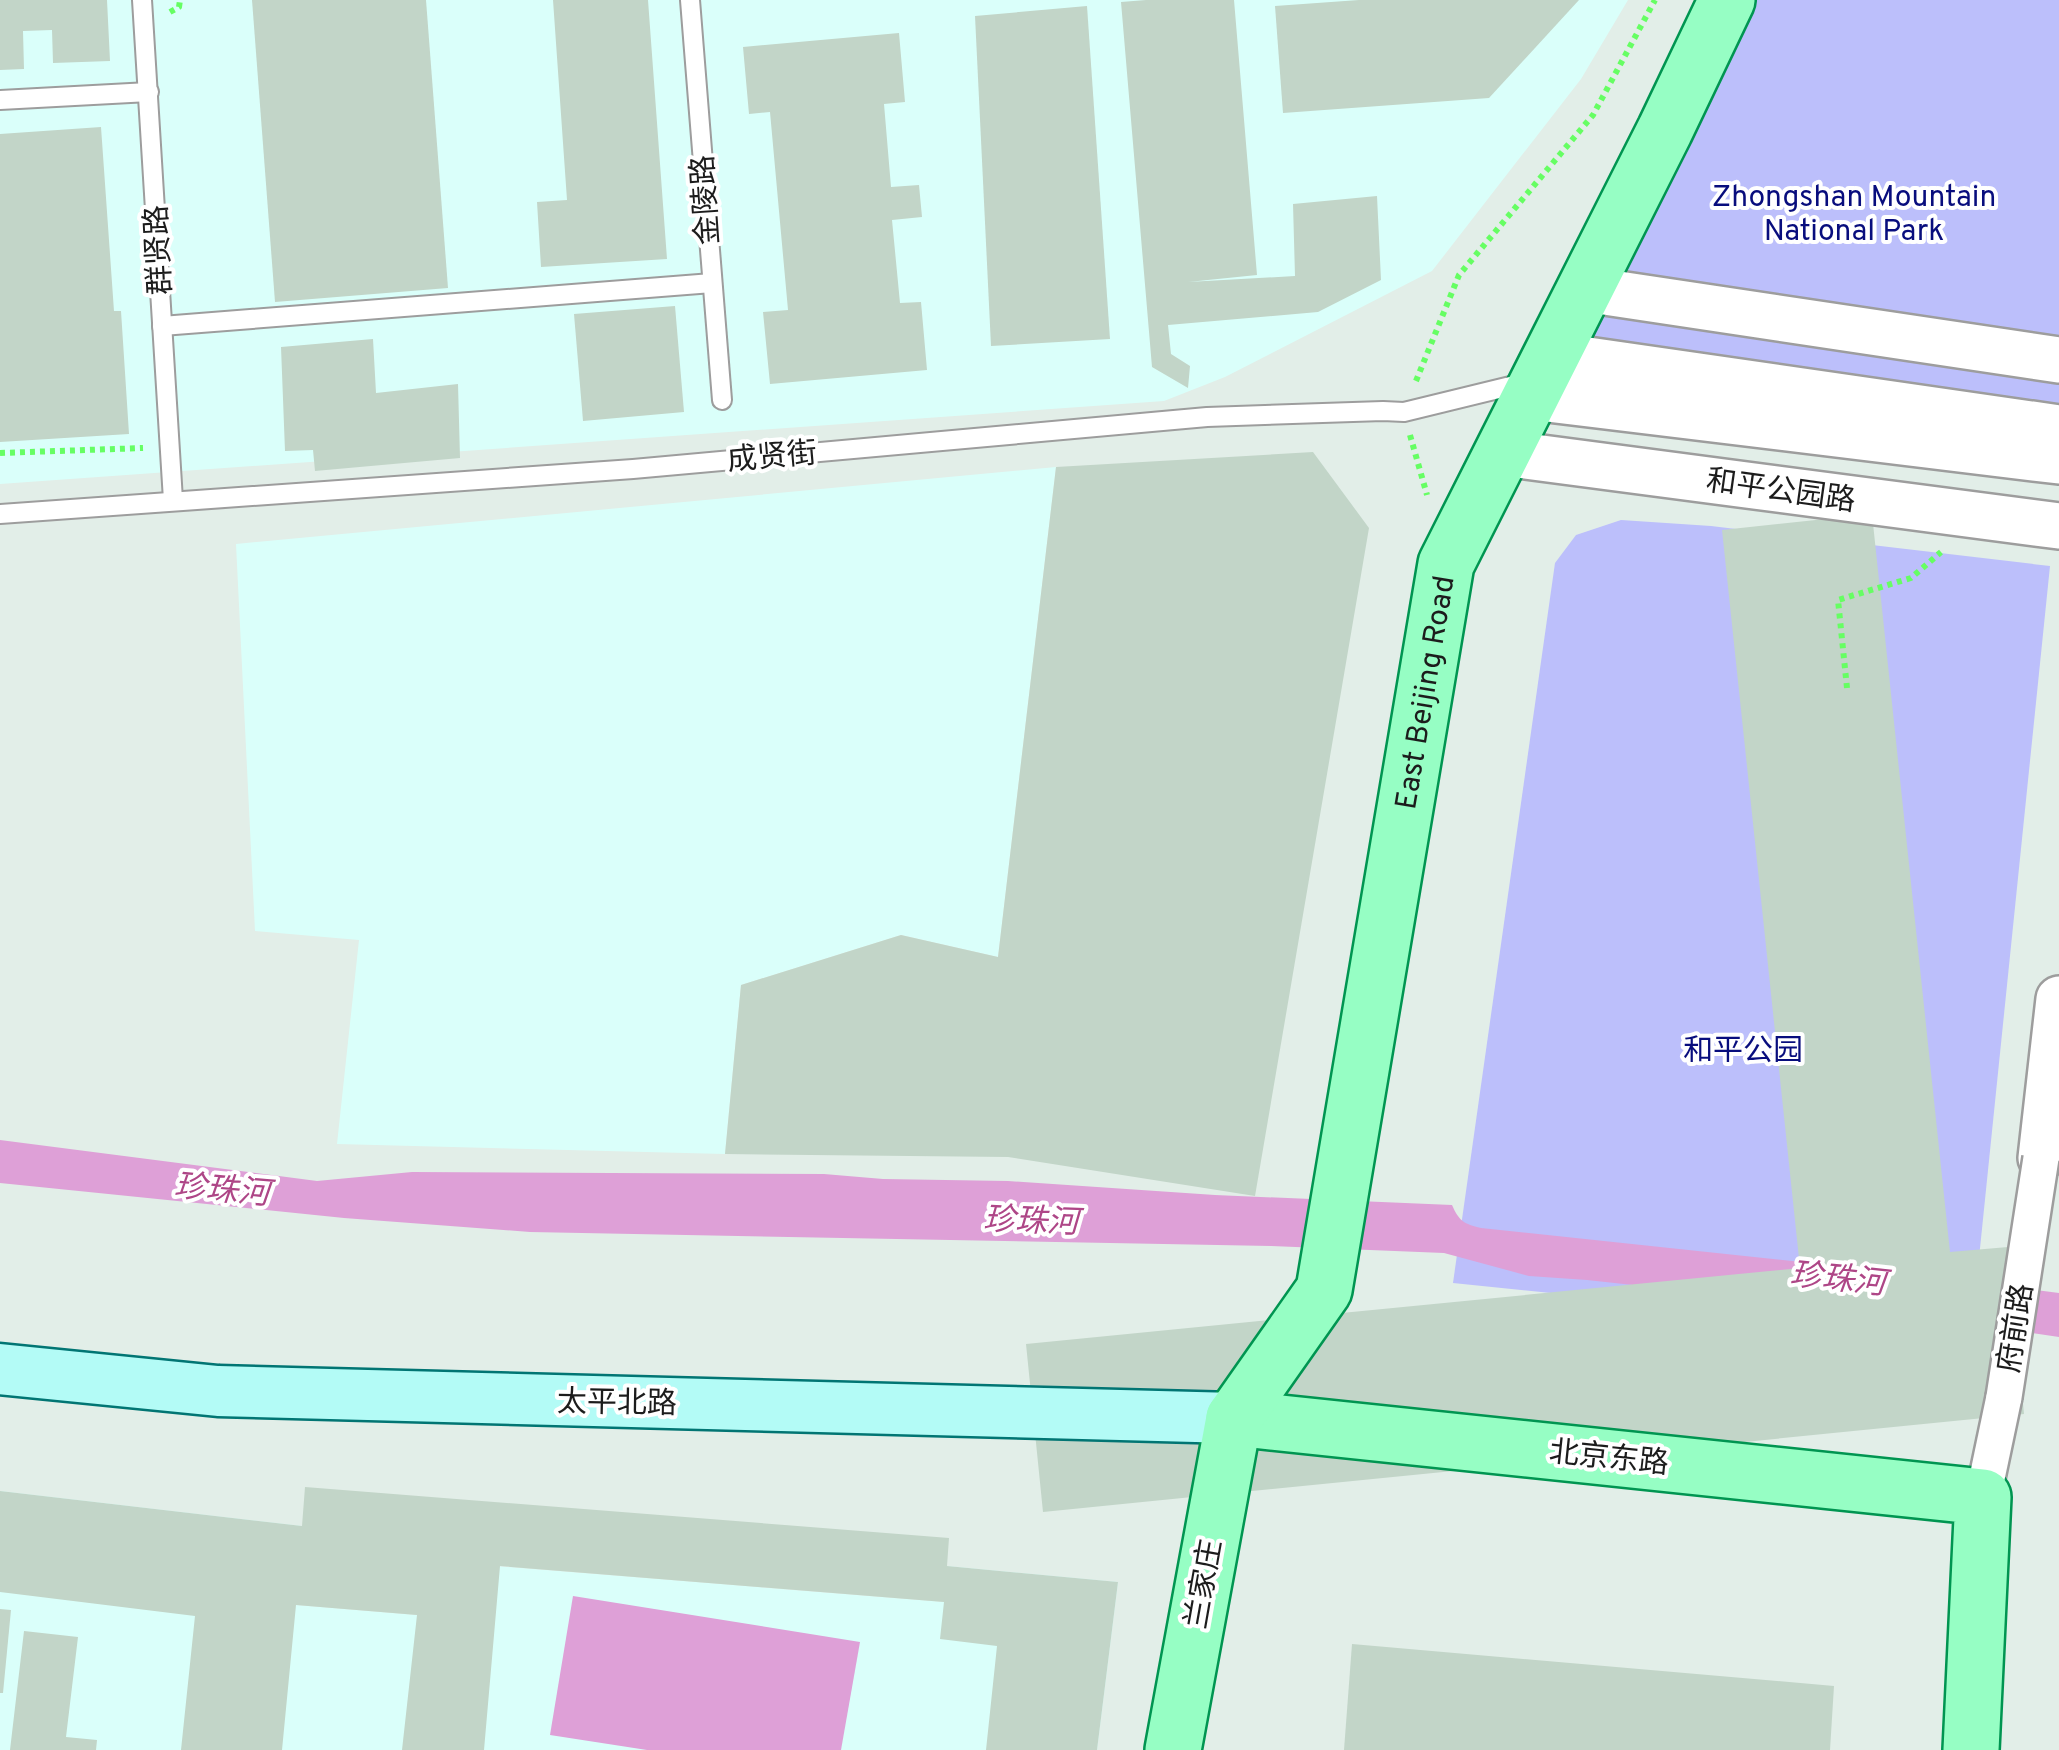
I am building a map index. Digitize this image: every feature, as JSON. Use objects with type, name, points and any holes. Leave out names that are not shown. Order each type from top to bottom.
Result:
[{"type":"main road","name":"East Beijing Road","points":[[1234,1418],[1324,1290],[1446,564],[1727,0]]},
{"type":"main road","name":"太平北路","points":[[0,1368],[218,1391],[1234,1418]]},
{"type":"main road","name":"北京东路","points":[[1234,1418],[1984,1497]]},
{"type":"main road","name":"兰家庄","points":[[1172,1750],[1234,1418]]},
{"type":"main road","points":[[1970,1750],[1984,1497]]},
{"type":"street","points":[[1585,290],[2059,360]]},
{"type":"street","points":[[1541,377],[2059,428]]},
{"type":"street","name":"和平公园路","points":[[1541,377],[2059,460]]},
{"type":"street","name":"和平公园路","points":[[1502,453],[2059,526]]},
{"type":"street","points":[[2040,1158],[2059,999]]},
{"type":"street","name":"府前路","points":[[1984,1497],[2004,1397],[2040,1158]]},
{"type":"lane","name":"群贤路","points":[[142,0],[173,500]]},
{"type":"lane","name":"金陵路","points":[[690,0],[722,400]]},
{"type":"lane","points":[[0,100],[148,92]]},
{"type":"lane","points":[[162,326],[712,283]]},
{"type":"lane","name":"成贤街","points":[[0,514],[633,468],[1207,417],[1404,412],[1541,377]]},
{"type":"path","points":[[1446,564],[1404,412],[1459,275],[1594,115],[1656,0]]},
{"type":"path","points":[[0,454],[170,447]]},
{"type":"path","points":[[1847,688],[1838,600],[1911,578],[1947,543]]},
{"type":"shaded area","points":[[0,0],[1628,0],[1581,79],[1432,271],[1225,377],[1164,401],[0,484]]},
{"type":"shaded area","points":[[1056,467],[998,957],[901,935],[741,985],[725,1154],[337,1144],[359,940],[255,931],[236,544]]},
{"type":"shaded area","points":[[0,1491],[302,1526],[296,1605],[416,1615],[421,1560],[944,1602],[947,1566],[1118,1582],[1097,1750],[0,1750]]},
{"type":"green space","name":"Zhongshan Mountain National Park","points":[[1731,0],[2059,0],[2059,433],[1531,397]]},
{"type":"green space","name":"和平公园","points":[[1621,520],[1711,526],[2050,566],[1971,1336],[1453,1283],[1555,563],[1576,535]]},
{"type":"water","name":"珍珠河","points":[[0,1140],[317,1181],[412,1172],[824,1174],[1452,1205],[1463,1221],[1481,1228],[2059,1293],[2059,1337],[1910,1315],[1529,1276],[1444,1253],[1271,1246],[530,1232],[344,1218],[0,1183]]},
{"type":"water","points":[[573,1596],[860,1642],[841,1750],[647,1750],[550,1735]]},
{"type":"building","points":[[0,0],[107,0],[110,61],[53,63],[52,30],[23,31],[24,69],[0,70]]},
{"type":"building","points":[[252,0],[426,0],[448,288],[275,302]]},
{"type":"building","points":[[553,0],[648,0],[667,259],[541,267],[537,202],[567,200]]},
{"type":"building","points":[[1234,0],[1257,275],[1188,282],[1295,276],[1293,204],[1377,196],[1381,280],[1318,312],[1168,325],[1171,354],[1190,366],[1188,388],[1152,367],[1121,2]]},
{"type":"building","points":[[1359,0],[1579,0],[1489,98],[1283,113],[1275,6]]},
{"type":"building","points":[[1087,6],[1110,339],[991,346],[975,16]]},
{"type":"building","points":[[899,33],[905,102],[884,104],[891,187],[919,185],[922,217],[892,220],[900,303],[921,302],[927,370],[770,384],[763,312],[788,310],[770,112],[749,114],[743,47]]},
{"type":"building","points":[[101,127],[114,311],[121,311],[129,434],[0,442],[0,134]]},
{"type":"building","points":[[675,306],[684,412],[583,421],[574,314]]},
{"type":"building","points":[[373,339],[376,393],[458,384],[460,458],[315,471],[313,450],[285,451],[281,347]]},
{"type":"building","points":[[1313,452],[1369,528],[1255,1196],[1008,1157],[725,1154],[741,985],[901,935],[998,957],[1056,467]]},
{"type":"building","points":[[1872,514],[1950,1252],[2008,1247],[2024,1414],[1043,1512],[1026,1344],[1800,1268],[1722,530]]},
{"type":"building","points":[[305,1487],[949,1538],[947,1566],[1118,1582],[1097,1750],[986,1750],[997,1646],[940,1639],[944,1602],[500,1566],[484,1750],[402,1750],[417,1615],[296,1605],[282,1750],[181,1750],[195,1616],[0,1592],[0,1491],[302,1526]]},
{"type":"building","points":[[0,1609],[11,1610],[3,1693],[0,1693]]},
{"type":"building","points":[[24,1631],[78,1637],[66,1737],[97,1740],[96,1750],[10,1750]]},
{"type":"building","points":[[1352,1644],[1834,1686],[1830,1750],[1344,1750]]}]
